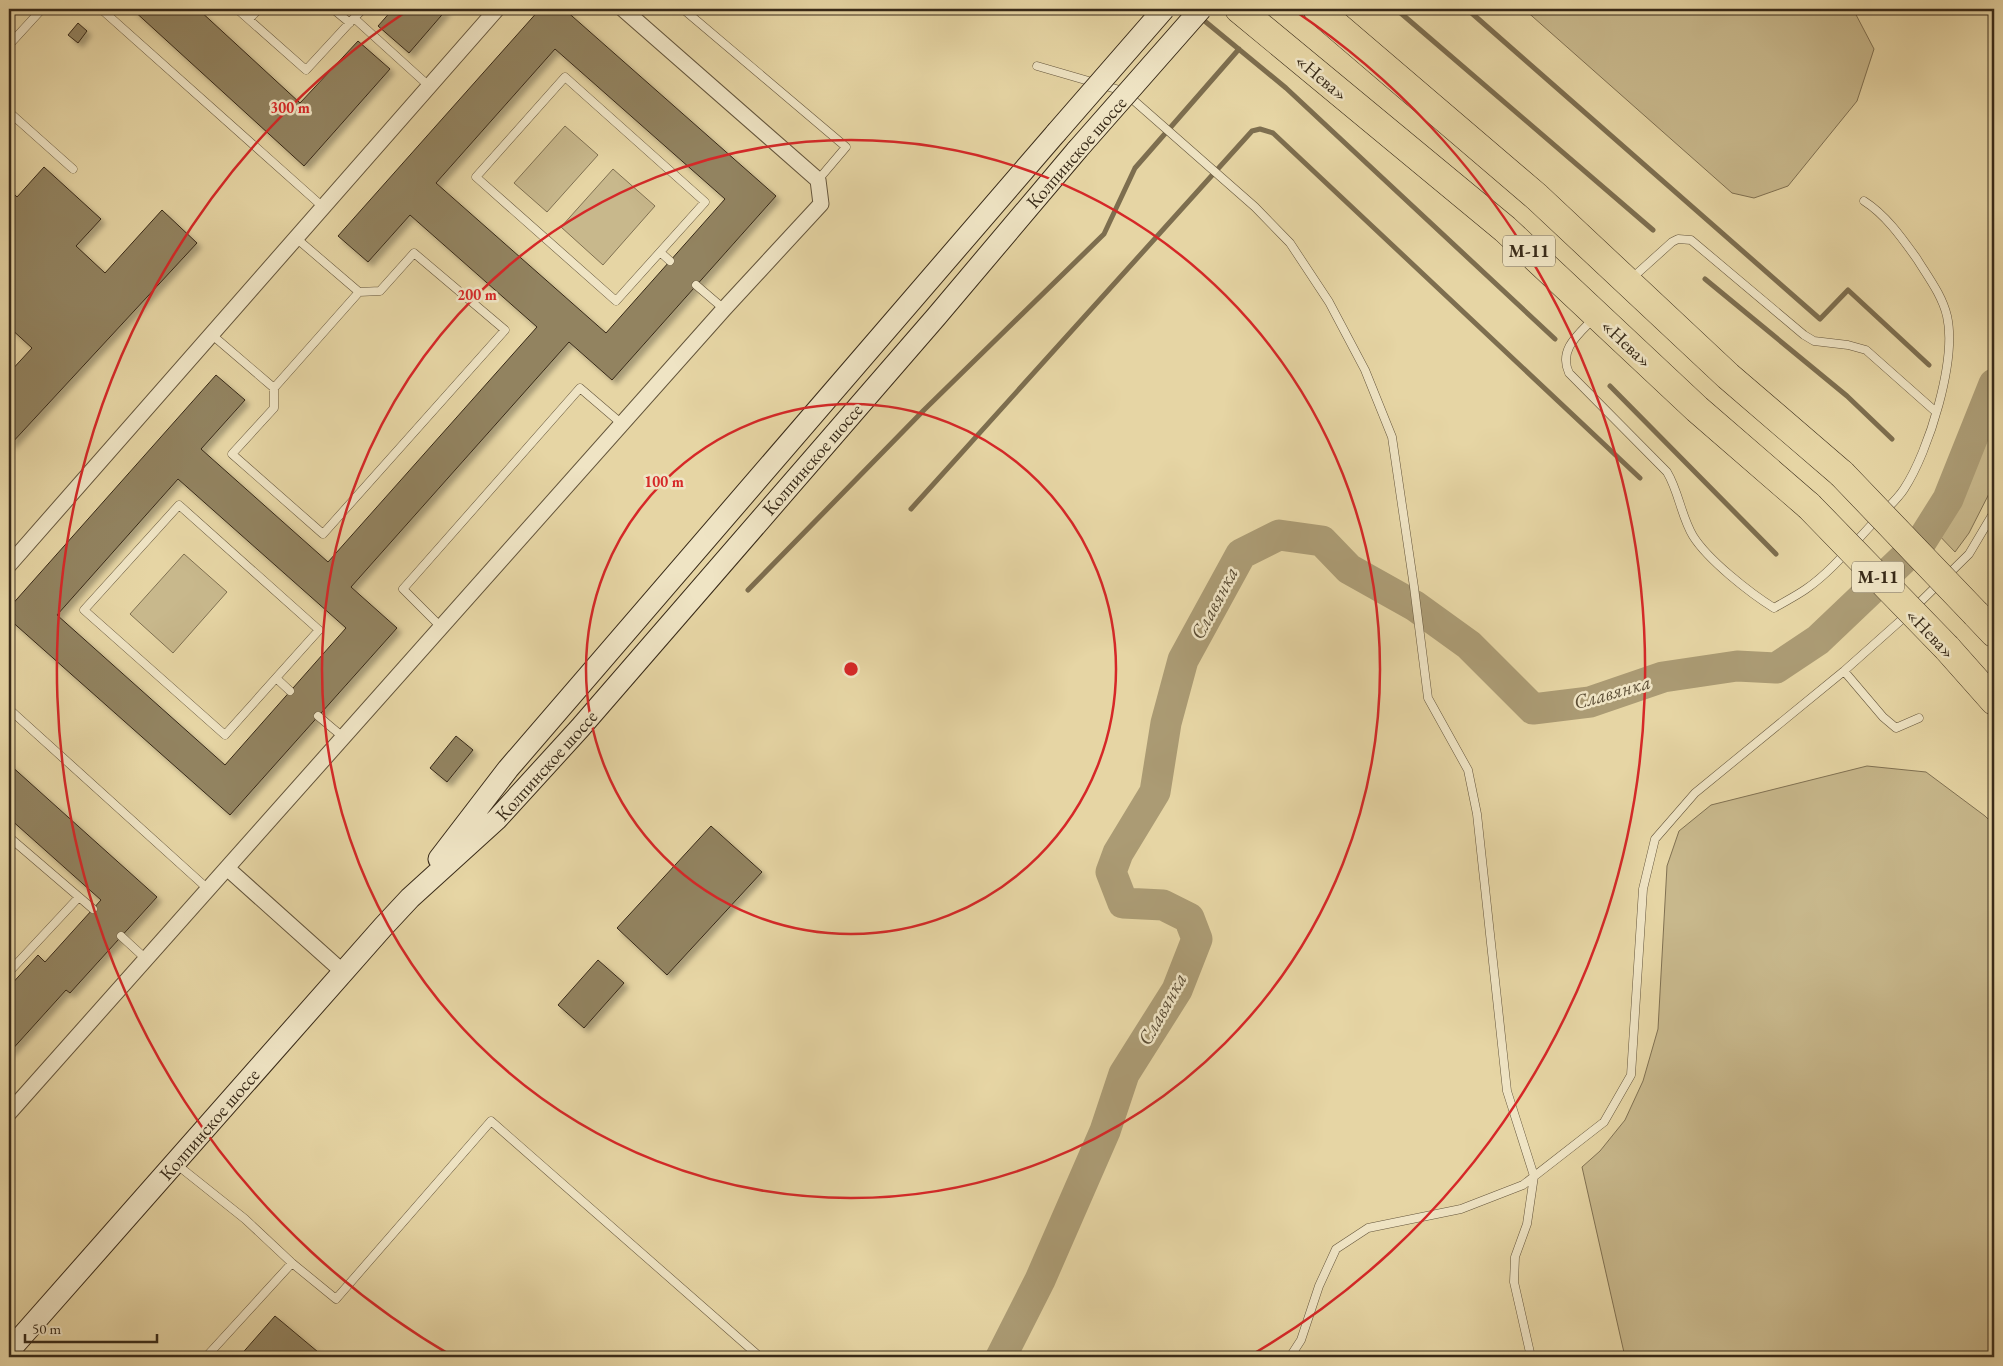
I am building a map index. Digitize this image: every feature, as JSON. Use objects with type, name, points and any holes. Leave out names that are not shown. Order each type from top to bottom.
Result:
[{"type":"highway","name":"«Нева»","points":[[1239,9],[1506,229],[1697,409],[1809,506],[1947,648],[1994,701]]},
{"type":"highway","name":"М-11","points":[[1317,9],[1537,196],[1728,376],[1842,474],[1994,633]]},
{"type":"main road","name":"Колпинское шоссе","points":[[9,1351],[410,898],[508,769],[1164,9]]},
{"type":"main road","name":"Колпинское шоссе","points":[[410,898],[497,819],[580,728],[936,317],[1077,150],[1201,9]]},
{"type":"street","points":[[9,565],[497,9]]},
{"type":"street","points":[[9,1113],[724,309],[821,204],[818,180],[623,9]]},
{"type":"street","points":[[227,868],[343,972]]},
{"type":"lane","points":[[9,45],[42,9]]},
{"type":"lane","points":[[101,9],[323,207]]},
{"type":"lane","points":[[237,9],[306,70],[363,9]]},
{"type":"lane","points":[[249,19],[258,9]]},
{"type":"lane","points":[[333,9],[352,21],[429,86]]},
{"type":"lane","points":[[683,9],[846,147],[818,180]]},
{"type":"lane","points":[[1037,66],[1123,91],[1255,207],[1290,242],[1329,302],[1365,370],[1392,437],[1428,698],[1468,770],[1470,779],[1477,814],[1506,1091],[1534,1176],[1527,1224],[1515,1258],[1514,1282],[1531,1357]]},
{"type":"lane","points":[[565,77],[705,202],[660,252],[616,302],[476,177],[565,77]]},
{"type":"lane","points":[[9,112],[73,169]]},
{"type":"lane","points":[[1597,315],[1568,348],[1565,360],[1569,373],[1667,472],[1675,486],[1693,536],[1704,550],[1756,596],[1774,608],[1815,581],[1843,555],[1904,490],[1920,456],[1936,412],[1951,341],[1947,314],[1935,287],[1905,242],[1876,209],[1864,201]]},
{"type":"lane","points":[[296,238],[359,292],[380,292],[414,252],[505,330],[323,534],[232,454],[274,408],[274,388],[359,292]]},
{"type":"lane","points":[[1628,281],[1672,242],[1678,239],[1691,240],[1804,335],[1814,341],[1848,345],[1866,350],[1936,412]]},
{"type":"lane","points":[[660,252],[670,261]]},
{"type":"lane","points":[[696,285],[724,309]]},
{"type":"lane","points":[[211,334],[274,388]]},
{"type":"lane","points":[[441,627],[403,590],[573,395],[580,388],[622,424]]},
{"type":"lane","points":[[179,505],[319,630],[276,678],[225,735],[84,610],[179,505]]},
{"type":"lane","points":[[1290,1357],[1301,1340],[1319,1286],[1336,1249],[1368,1228],[1461,1209],[1523,1185],[1604,1122],[1631,1075],[1643,889],[1655,839],[1695,794],[1844,671],[1908,614],[1969,554],[1994,512]]},
{"type":"lane","points":[[1844,671],[1883,717],[1896,728],[1919,718]]},
{"type":"lane","points":[[276,678],[290,691]]},
{"type":"lane","points":[[9,709],[208,889]]},
{"type":"lane","points":[[318,716],[343,738]]},
{"type":"lane","points":[[9,837],[93,909]]},
{"type":"lane","points":[[9,972],[79,897]]},
{"type":"lane","points":[[121,936],[146,959]]},
{"type":"lane","points":[[175,1163],[245,1219],[292,1263],[336,1299],[491,1121],[760,1357]]},
{"type":"lane","points":[[206,1357],[292,1263]]},
{"type":"shaded area","points":[[1524,9],[1853,9],[1874,49],[1857,101],[1788,186],[1754,198],[1732,193]]},
{"type":"shaded area","points":[[565,126],[598,155],[547,212],[514,183]]},
{"type":"shaded area","points":[[613,169],[655,206],[603,265],[561,227]]},
{"type":"shaded area","points":[[1994,409],[1994,484],[1969,533],[1955,552],[1933,529],[1953,502]]},
{"type":"shaded area","points":[[184,554],[227,592],[173,653],[130,614]]},
{"type":"shaded area","points":[[1867,766],[1926,772],[1985,816],[1994,825],[1994,1357],[1625,1357],[1582,1167],[1600,1151],[1625,1120],[1643,1081],[1658,1029],[1667,866],[1679,831],[1711,805]]},
{"type":"building","points":[[132,9],[198,9],[300,103],[358,41],[390,69],[304,166]]},
{"type":"building","points":[[393,9],[447,9],[409,53],[378,26]]},
{"type":"building","points":[[540,9],[564,9],[776,196],[612,380],[569,342],[351,587],[397,628],[230,815],[9,619],[9,608],[216,375],[245,400],[201,449],[328,562],[537,327],[410,215],[368,262],[338,236]],"holes":[[[555,49],[725,199],[606,333],[436,183]],[[178,479],[346,628],[225,765],[57,615]]]},
{"type":"building","points":[[78,23],[87,31],[78,43],[68,35]]},
{"type":"building","points":[[44,167],[101,219],[76,246],[105,273],[162,210],[197,243],[10,445],[9,373],[32,348],[9,327],[9,189],[17,197]]},
{"type":"building","points":[[456,736],[473,750],[447,782],[430,768]]},
{"type":"building","points":[[9,764],[157,897],[70,993],[66,990],[9,1053],[9,987],[38,955],[45,962],[101,900],[9,818]]},
{"type":"building","points":[[711,826],[762,872],[667,975],[617,928]]},
{"type":"building","points":[[598,960],[624,983],[584,1028],[558,1005]]},
{"type":"building","points":[[275,1316],[324,1357],[239,1357]]},
{"type":"waterway","points":[[1396,9],[1653,230]]},
{"type":"waterway","points":[[1467,9],[1820,319],[1848,290],[1929,365]]},
{"type":"waterway","points":[[1201,18],[1286,88],[1555,339]]},
{"type":"waterway","points":[[748,590],[924,410],[1104,234],[1135,168],[1239,49]]},
{"type":"waterway","points":[[911,509],[1252,131],[1260,129],[1273,133],[1640,478]]},
{"type":"waterway","points":[[1705,279],[1847,396],[1892,439]]},
{"type":"waterway","name":"Славянка","points":[[1001,1357],[1040,1280],[1105,1131],[1124,1074],[1177,990],[1197,939],[1189,918],[1163,905],[1123,903],[1111,872],[1118,853],[1155,792],[1166,723],[1183,660],[1241,554],[1279,535],[1322,541],[1349,569],[1415,606],[1469,645],[1533,709],[1590,702],[1663,677],[1737,666],[1776,668],[1818,640],[1921,542],[1948,499],[1994,384]]},
{"type":"waterway","points":[[1610,386],[1776,554]]}]
